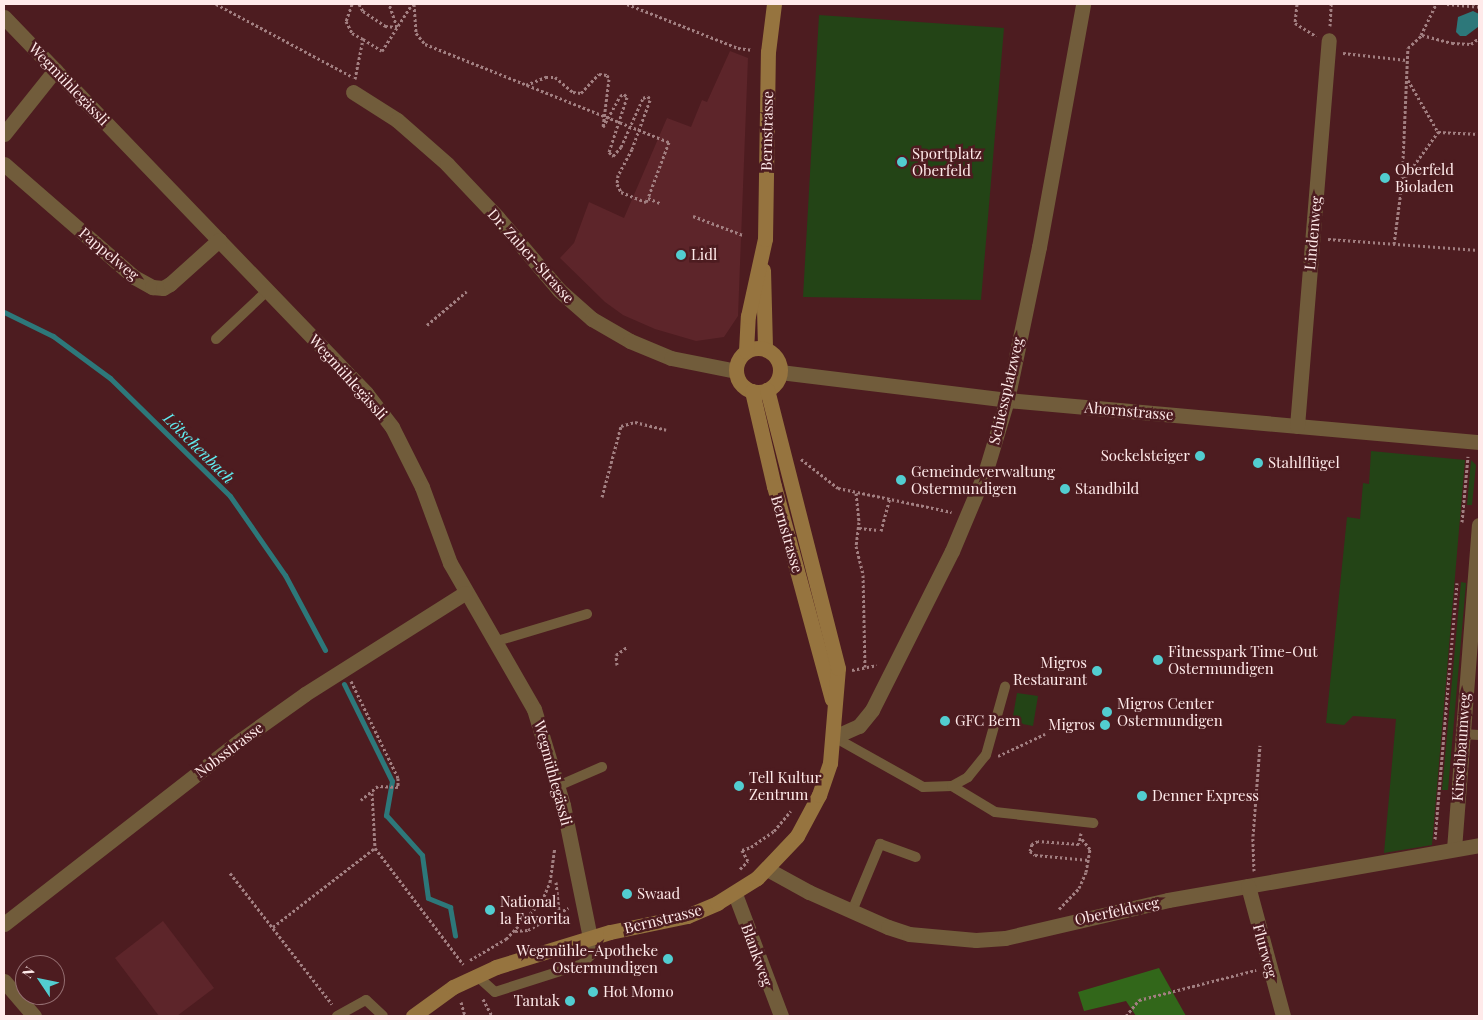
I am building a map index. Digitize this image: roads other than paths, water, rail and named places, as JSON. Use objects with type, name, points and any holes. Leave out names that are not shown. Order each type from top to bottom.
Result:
[{"type":"main road","name":"Bernstrasse","points":[[765,348],[762,259],[768,52],[774,4]]},
{"type":"main road","name":"Bernstrasse","points":[[746,351],[748,316],[762,259]]},
{"type":"main road","points":[[765,348],[779,361],[780,372],[767,390],[752,391],[740,383],[736,371],[740,358],[746,351],[765,348]]},
{"type":"main road","name":"Bernstrasse","points":[[413,1016],[476,975],[590,938],[687,916],[735,894],[767,869],[797,836],[819,795],[830,763],[834,737],[834,704],[838,668],[788,482],[767,390]]},
{"type":"main road","name":"Bernstrasse","points":[[752,391],[774,486],[834,704]]},
{"type":"street","name":"Schiessplatzweg","points":[[834,737],[859,726],[872,710],[898,662],[967,517],[986,470],[1006,400],[1039,247],[1083,4]]},
{"type":"street","name":"Wegmühlegässli","points":[[4,17],[268,290],[366,394],[392,427],[422,487],[446,555],[465,593],[497,641],[534,709],[558,786],[590,938]]},
{"type":"street","name":"Lindenweg","points":[[1297,426],[1329,46]]},
{"type":"street","points":[[4,134],[56,70]]},
{"type":"street","name":"Dr. Zuber-Strasse","points":[[354,85],[447,164],[559,290],[592,319],[630,341],[672,358],[736,371]]},
{"type":"street","name":"Pappelweg","points":[[4,164],[134,277],[152,287],[163,288],[170,284],[219,240]]},
{"type":"street","name":"Ahornstrasse","points":[[780,372],[1006,400],[1474,441]]},
{"type":"street","name":"Kirschbaumweg","points":[[1454,849],[1462,734],[1474,640],[1479,525]]},
{"type":"street","name":"Nobsstrasse","points":[[4,924],[242,739],[345,669],[465,593]]},
{"type":"street","name":"Oberfeldweg","points":[[767,869],[852,912],[910,934],[976,940],[1004,938],[1052,926],[1252,885],[1479,845]]},
{"type":"street","name":"Flurweg","points":[[1252,885],[1269,967],[1283,1016]]},
{"type":"street","name":"Blankweg","points":[[735,894],[780,1016]]},
{"type":"street","points":[[4,981],[34,1016]]},
{"type":"lane","points":[[216,339],[268,290]]},
{"type":"lane","points":[[497,641],[587,614]]},
{"type":"lane","points":[[834,737],[923,786],[952,786],[968,777],[981,764],[990,747],[1005,687]]},
{"type":"lane","points":[[1462,734],[1479,735]]},
{"type":"lane","points":[[558,786],[602,767]]},
{"type":"lane","points":[[952,786],[995,812],[1093,823]]},
{"type":"lane","points":[[852,912],[880,844],[916,857]]},
{"type":"lane","points":[[476,975],[495,992],[582,964],[591,955],[590,938]]},
{"type":"lane","points":[[338,1015],[366,1000],[383,1016]]},
{"type":"water","points":[[1473,11],[1479,14],[1478,27],[1466,36],[1460,36],[1456,32],[1458,17]]},
{"type":"waterway","name":"Lötschenbach","points":[[4,312],[53,336],[110,378],[230,496],[285,575],[325,650]]},
{"type":"waterway","name":"Lötschenbach","points":[[344,684],[392,781],[386,815],[422,855],[428,898],[450,907],[455,936]]},
{"type":"place","name":"Sportplatz Oberfeld","points":[[902,162]]},
{"type":"place","name":"Oberfeld Bioladen","points":[[1385,178]]},
{"type":"place","name":"Lidl","points":[[681,255]]},
{"type":"place","name":"Sockelsteiger","points":[[1200,456]]},
{"type":"place","name":"Stahlflügel","points":[[1258,463]]},
{"type":"place","name":"Gemeindeverwaltung Ostermundigen","points":[[901,480]]},
{"type":"place","name":"Standbild","points":[[1065,489]]},
{"type":"place","name":"Fitnesspark Time-Out Ostermundigen","points":[[1158,660]]},
{"type":"place","name":"Migros Restaurant","points":[[1097,671]]},
{"type":"place","name":"Migros Center Ostermundigen","points":[[1107,712]]},
{"type":"place","name":"GFC Bern","points":[[945,721]]},
{"type":"place","name":"Migros","points":[[1105,725]]},
{"type":"place","name":"Tell Kultur Zentrum","points":[[739,786]]},
{"type":"place","name":"Denner Express","points":[[1142,796]]},
{"type":"place","name":"Swaad","points":[[627,894]]},
{"type":"place","name":"National la Favorita","points":[[490,910]]},
{"type":"place","name":"Wegmühle-Apotheke Ostermundigen","points":[[668,959]]},
{"type":"place","name":"Hot Momo","points":[[593,992]]},
{"type":"place","name":"Tantak","points":[[570,1001]]}]
